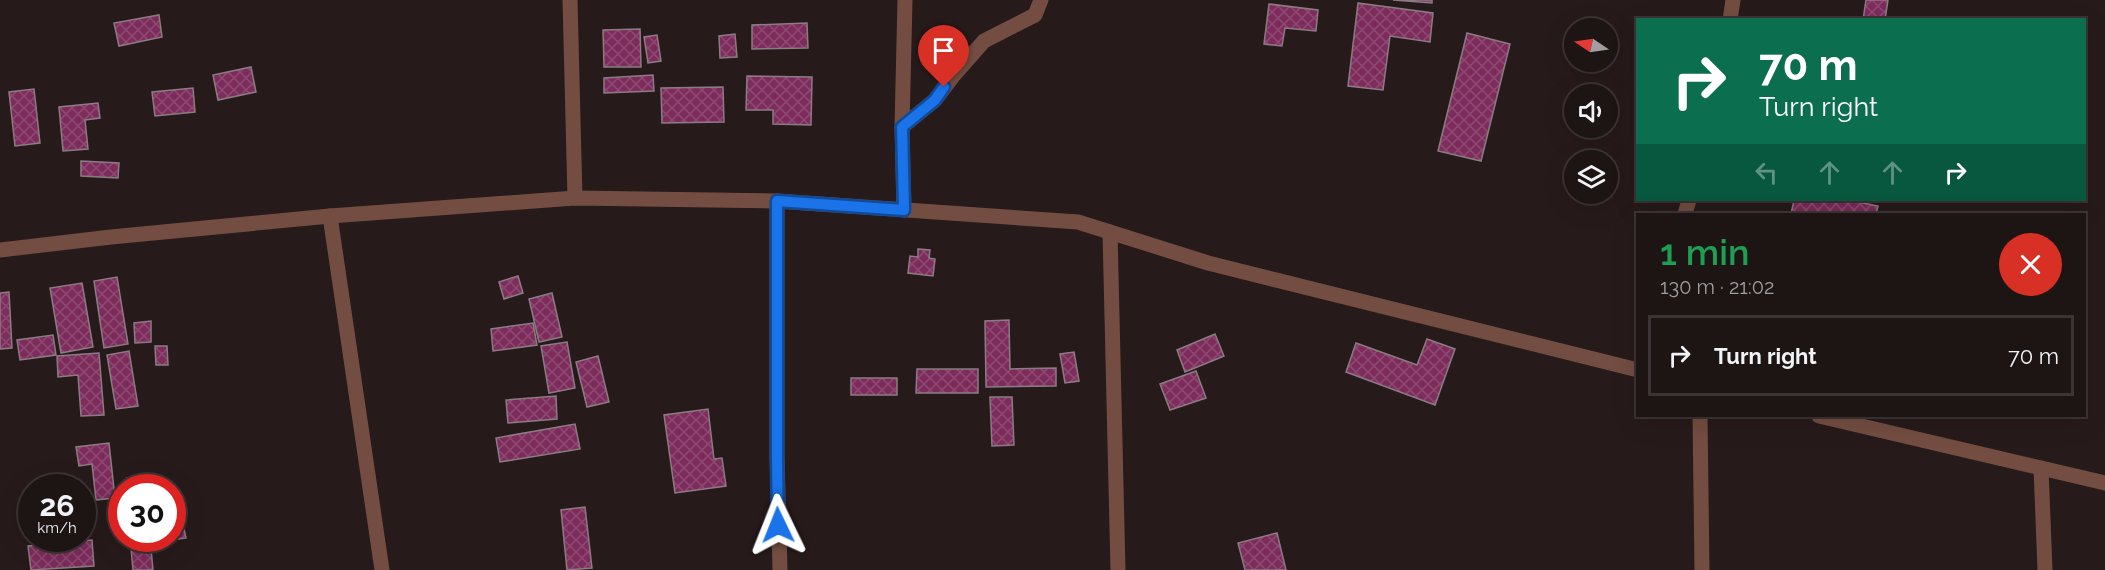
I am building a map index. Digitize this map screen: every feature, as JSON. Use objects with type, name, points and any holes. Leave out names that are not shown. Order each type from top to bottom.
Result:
[{"type":"street","points":[[570,0],[575,198]]},
{"type":"street","points":[[904,210],[902,127],[905,0]]},
{"type":"street","points":[[902,127],[935,100],[984,41],[1035,15],[1041,0]]},
{"type":"street","points":[[1730,18],[1733,0]]},
{"type":"street","points":[[0,250],[330,216],[575,198],[777,201],[1078,222],[1208,263],[1636,369]]},
{"type":"street","points":[[777,201],[777,456],[780,570]]},
{"type":"street","points":[[330,216],[382,570]]},
{"type":"street","points":[[1110,232],[1118,570]]},
{"type":"street","points":[[1701,417],[1702,570]]},
{"type":"street","points":[[1823,417],[2105,483]]},
{"type":"street","points":[[2041,468],[2045,570]]},
{"type":"building","points":[[1393,0],[1432,0],[1432,3]]},
{"type":"building","points":[[1866,0],[1888,0],[1885,18],[1863,18]]},
{"type":"building","points":[[1358,3],[1433,13],[1430,42],[1390,36],[1383,90],[1348,86]]},
{"type":"building","points":[[1269,4],[1318,10],[1316,31],[1285,28],[1282,46],[1264,44]]},
{"type":"building","points":[[159,15],[162,37],[119,46],[114,23]]},
{"type":"building","points":[[807,23],[808,48],[752,49],[752,25]]},
{"type":"building","points":[[640,29],[641,67],[604,67],[603,30]]},
{"type":"building","points":[[1467,33],[1510,44],[1481,161],[1438,151]]},
{"type":"building","points":[[735,34],[737,57],[720,58],[719,36]]},
{"type":"building","points":[[657,35],[661,61],[648,63],[644,37]]},
{"type":"building","points":[[251,67],[256,92],[218,100],[213,75]]},
{"type":"building","points":[[653,75],[654,91],[604,93],[604,78]]},
{"type":"building","points":[[747,76],[812,77],[811,125],[773,124],[773,110],[746,110]]},
{"type":"building","points":[[723,87],[724,122],[662,123],[661,88]]},
{"type":"building","points":[[193,88],[195,112],[155,116],[152,92]]},
{"type":"building","points":[[34,89],[40,143],[15,146],[9,92]]},
{"type":"building","points":[[98,103],[100,118],[85,120],[88,149],[63,151],[59,107]]},
{"type":"building","points":[[81,161],[119,163],[118,178],[81,176]]},
{"type":"building","points":[[1794,201],[1854,201],[1878,206],[1876,213],[1791,213]]},
{"type":"building","points":[[918,249],[930,250],[929,258],[935,259],[933,276],[908,273],[910,256],[918,257]]},
{"type":"building","points":[[518,276],[523,293],[504,299],[499,282]]},
{"type":"building","points":[[117,277],[128,344],[104,348],[94,281]]},
{"type":"building","points":[[82,283],[93,347],[61,353],[50,288]]},
{"type":"building","points":[[9,292],[12,348],[0,349],[0,293]]},
{"type":"building","points":[[552,293],[562,337],[539,342],[529,299]]},
{"type":"building","points":[[1009,320],[1010,369],[1056,368],[1056,386],[986,387],[985,321]]},
{"type":"building","points":[[151,321],[151,342],[135,343],[134,323]]},
{"type":"building","points":[[533,323],[537,345],[493,351],[491,329]]},
{"type":"building","points":[[1215,334],[1224,356],[1185,372],[1177,350]]},
{"type":"building","points":[[53,335],[56,355],[20,360],[17,340]]},
{"type":"building","points":[[1427,339],[1455,349],[1435,405],[1346,372],[1356,343],[1417,365]]},
{"type":"building","points":[[567,342],[575,388],[549,393],[541,346]]},
{"type":"building","points":[[155,346],[167,346],[168,365],[156,365]]},
{"type":"building","points":[[129,351],[138,406],[116,409],[107,355]]},
{"type":"building","points":[[1074,352],[1079,381],[1065,383],[1060,354]]},
{"type":"building","points":[[99,353],[104,415],[81,416],[78,375],[58,377],[57,356]]},
{"type":"building","points":[[598,356],[609,402],[587,407],[576,362]]},
{"type":"building","points":[[917,369],[978,369],[978,393],[916,393]]},
{"type":"building","points":[[1196,371],[1206,398],[1170,410],[1160,384]]},
{"type":"building","points":[[851,378],[897,378],[897,395],[851,395]]},
{"type":"building","points":[[556,396],[557,419],[508,423],[506,400]]},
{"type":"building","points":[[990,397],[1012,397],[1014,445],[992,446]]},
{"type":"building","points":[[708,409],[714,459],[722,458],[726,486],[675,493],[664,415]]},
{"type":"building","points":[[575,424],[580,449],[500,462],[496,438]]},
{"type":"building","points":[[109,443],[112,474],[108,474],[108,499],[96,500],[96,474],[93,474],[92,464],[79,466],[76,447]]},
{"type":"building","points":[[585,507],[592,568],[567,570],[561,510]]},
{"type":"building","points":[[1277,533],[1286,570],[1245,570],[1238,543]]},
{"type":"building","points":[[29,552],[93,552],[94,566],[31,570]]},
{"type":"building","points":[[131,552],[151,552],[153,570],[133,570]]},
{"type":"route","points":[[778,525],[777,201],[904,210],[902,127],[935,100],[944,87]]}]
